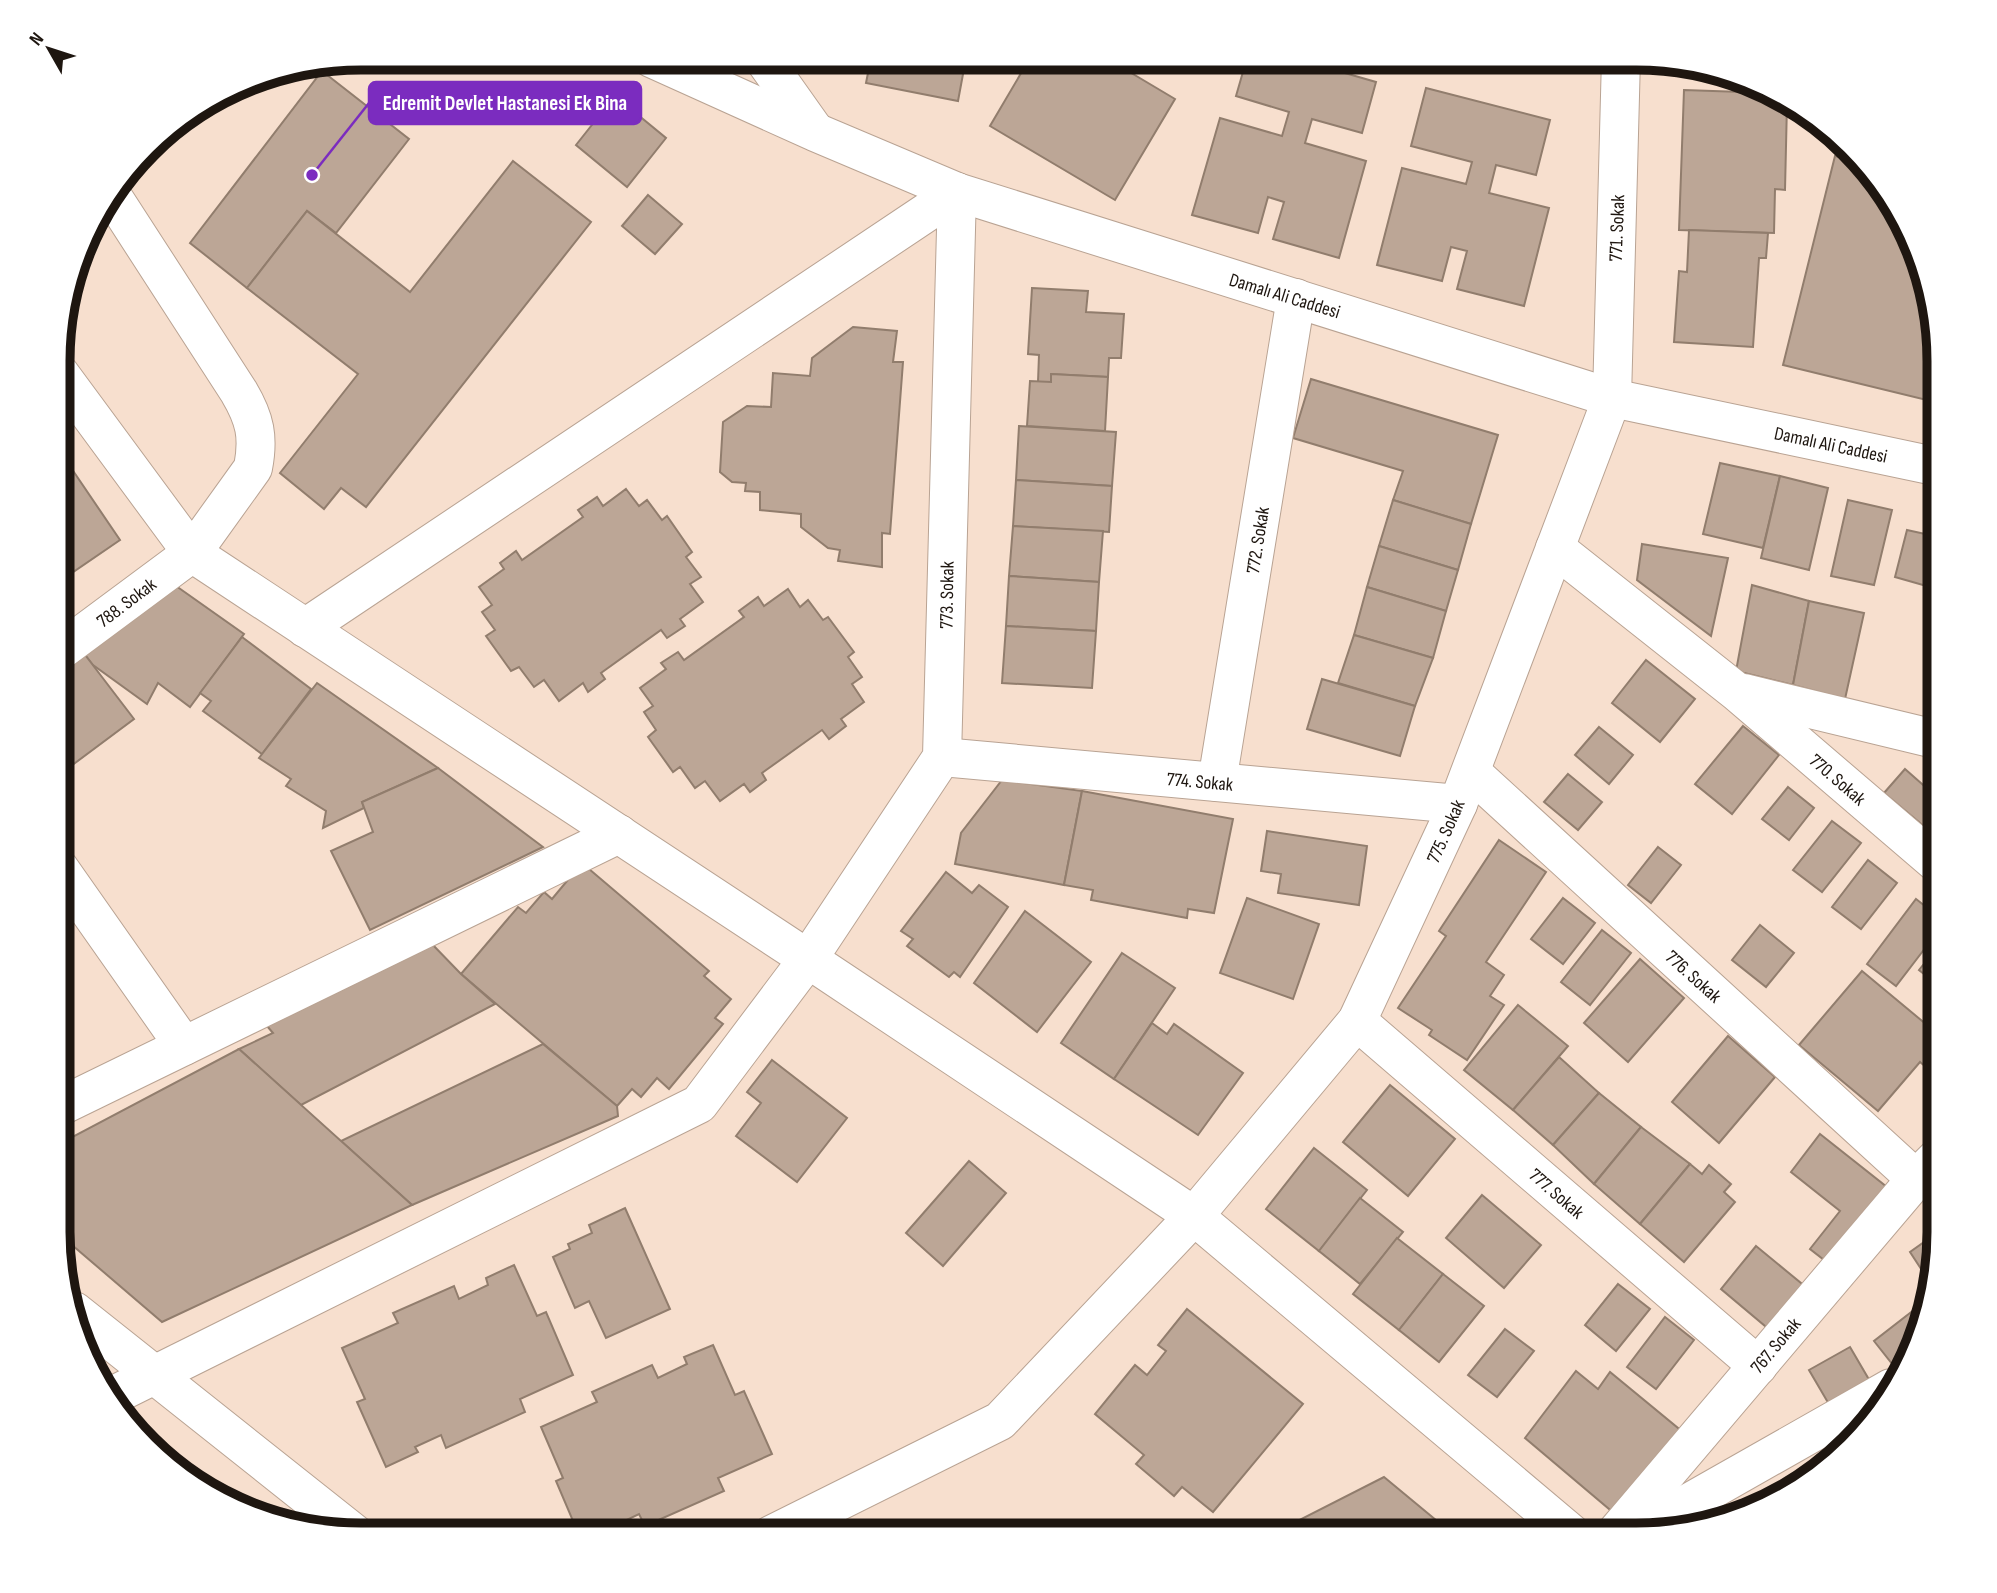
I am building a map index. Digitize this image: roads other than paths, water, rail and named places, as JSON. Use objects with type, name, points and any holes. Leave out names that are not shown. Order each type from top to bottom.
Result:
[{"type":"street","name":"Damalı Ali Caddesi","points":[[678,70],[815,132],[957,191],[1612,398],[1927,464]]},
{"type":"street","points":[[771,70],[815,132]]},
{"type":"street","name":"771. Sokak","points":[[1612,398],[1621,70]]},
{"type":"street","points":[[305,628],[957,191]]},
{"type":"street","name":"773. Sokak","points":[[942,757],[957,191]]},
{"type":"street","name":"788. Sokak","points":[[70,644],[192,553],[253,468],[256,451],[251,412],[117,203]]},
{"type":"street","name":"772. Sokak","points":[[1217,782],[1296,298]]},
{"type":"street","points":[[70,388],[192,553],[808,958],[1194,1216],[1559,1523]]},
{"type":"street","name":"775. Sokak","points":[[795,1523],[1000,1421],[1194,1216],[1357,1021],[1464,788],[1612,398]]},
{"type":"street","name":"770. Sokak","points":[[1555,548],[1737,692],[1927,855]]},
{"type":"street","name":"770. Sokak","points":[[1737,692],[1927,737]]},
{"type":"street","points":[[118,1393],[699,1104],[808,958],[942,757]]},
{"type":"street","name":"774. Sokak","points":[[942,757],[1217,782],[1464,788]]},
{"type":"street","name":"776. Sokak","points":[[1464,788],[1927,1166]]},
{"type":"street","points":[[70,1102],[619,834]]},
{"type":"street","points":[[70,884],[184,1046]]},
{"type":"street","name":"777. Sokak","points":[[1357,1021],[1758,1366]]},
{"type":"street","name":"767. Sokak","points":[[1624,1523],[1927,1168]]},
{"type":"street","points":[[83,1318],[339,1522]]},
{"type":"street","points":[[1655,1522],[1876,1396]]},
{"type":"place","name":"Edremit Devlet Hastanesi Ek Bina","points":[[312,175]]}]
